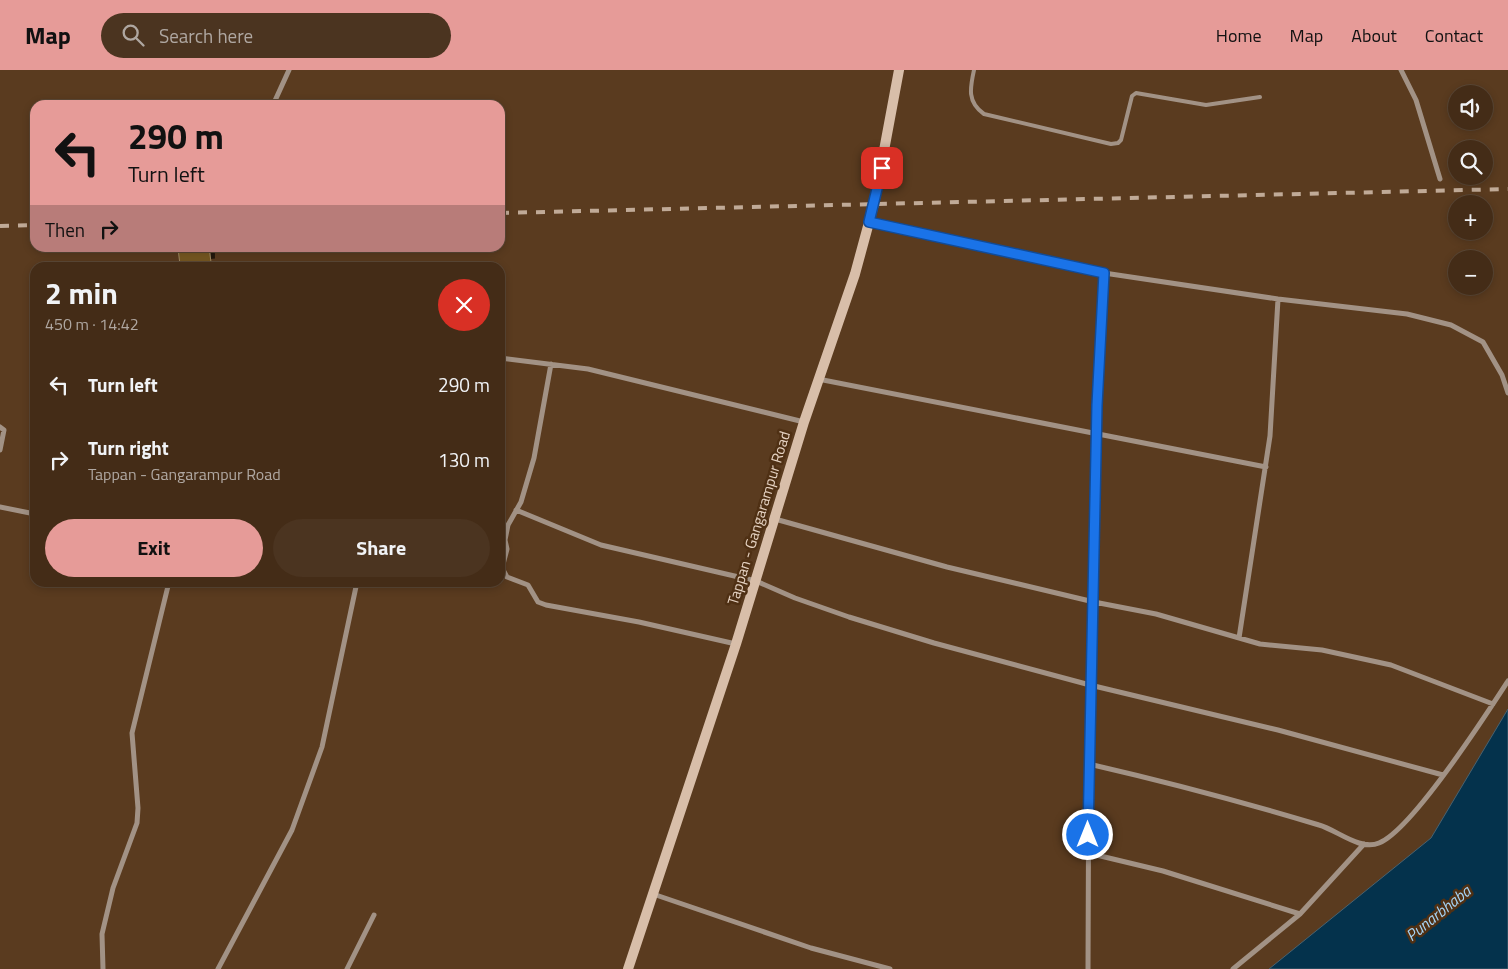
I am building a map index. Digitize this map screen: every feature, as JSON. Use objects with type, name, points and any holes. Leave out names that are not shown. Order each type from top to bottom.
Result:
[{"type":"main road","name":"Tappan - Gangarampur Road","points":[[628,969],[736,644],[818,379],[855,274],[886,150],[899,70]]},
{"type":"street","points":[[275,100],[289,70]]},
{"type":"street","points":[[1401,70],[1416,100],[1440,179]]},
{"type":"street","points":[[869,222],[1104,273],[1278,299],[1407,314],[1451,325],[1482,342],[1502,375],[1508,393]]},
{"type":"street","points":[[1088,969],[1090,685],[1094,602],[1098,373],[1104,273]]},
{"type":"street","points":[[1239,638],[1266,467],[1274,385],[1278,299]]},
{"type":"street","points":[[505,359],[588,369],[804,422]]},
{"type":"street","points":[[505,554],[508,525],[521,502],[534,458],[551,364]]},
{"type":"street","points":[[818,379],[1266,467]]},
{"type":"street","points":[[0,427],[4,430],[4,435],[0,450]]},
{"type":"street","points":[[0,507],[30,513]]},
{"type":"street","points":[[516,510],[601,545],[756,581],[795,598],[888,629],[1090,685],[1278,730],[1443,775]]},
{"type":"street","points":[[775,519],[948,567],[1094,602],[1156,614],[1260,644],[1341,653],[1391,665],[1493,704]]},
{"type":"street","points":[[505,575],[528,586],[538,602],[736,644]]},
{"type":"street","points":[[103,969],[102,934],[113,888],[137,823],[138,808],[132,733],[168,587]]},
{"type":"street","points":[[218,969],[292,830],[322,747],[356,587]]},
{"type":"street","points":[[1089,764],[1160,780],[1309,821],[1364,844],[1377,844],[1392,835],[1443,775],[1508,681]]},
{"type":"street","points":[[1233,969],[1300,914],[1364,844]]},
{"type":"street","points":[[1088,853],[1163,871],[1300,914]]},
{"type":"street","points":[[653,894],[811,948],[890,969]]},
{"type":"street","points":[[347,969],[374,915]]},
{"type":"lane","points":[[974,70],[970,92],[976,108],[984,114],[1111,144],[1118,143],[1121,140],[1132,96],[1136,93],[1206,105],[1260,97]]},
{"type":"water","name":"Punarbhaba","points":[[1508,709],[1508,969],[1269,969],[1431,838]]},
{"type":"building","points":[[178,252],[210,252],[211,262],[180,262]]},
{"type":"railway","points":[[505,213],[1508,189]]},
{"type":"railway","points":[[0,226],[30,225]]},
{"type":"route","points":[[882,168],[869,222],[1104,273],[1097,405],[1094,602],[1089,714],[1088,835]]}]
